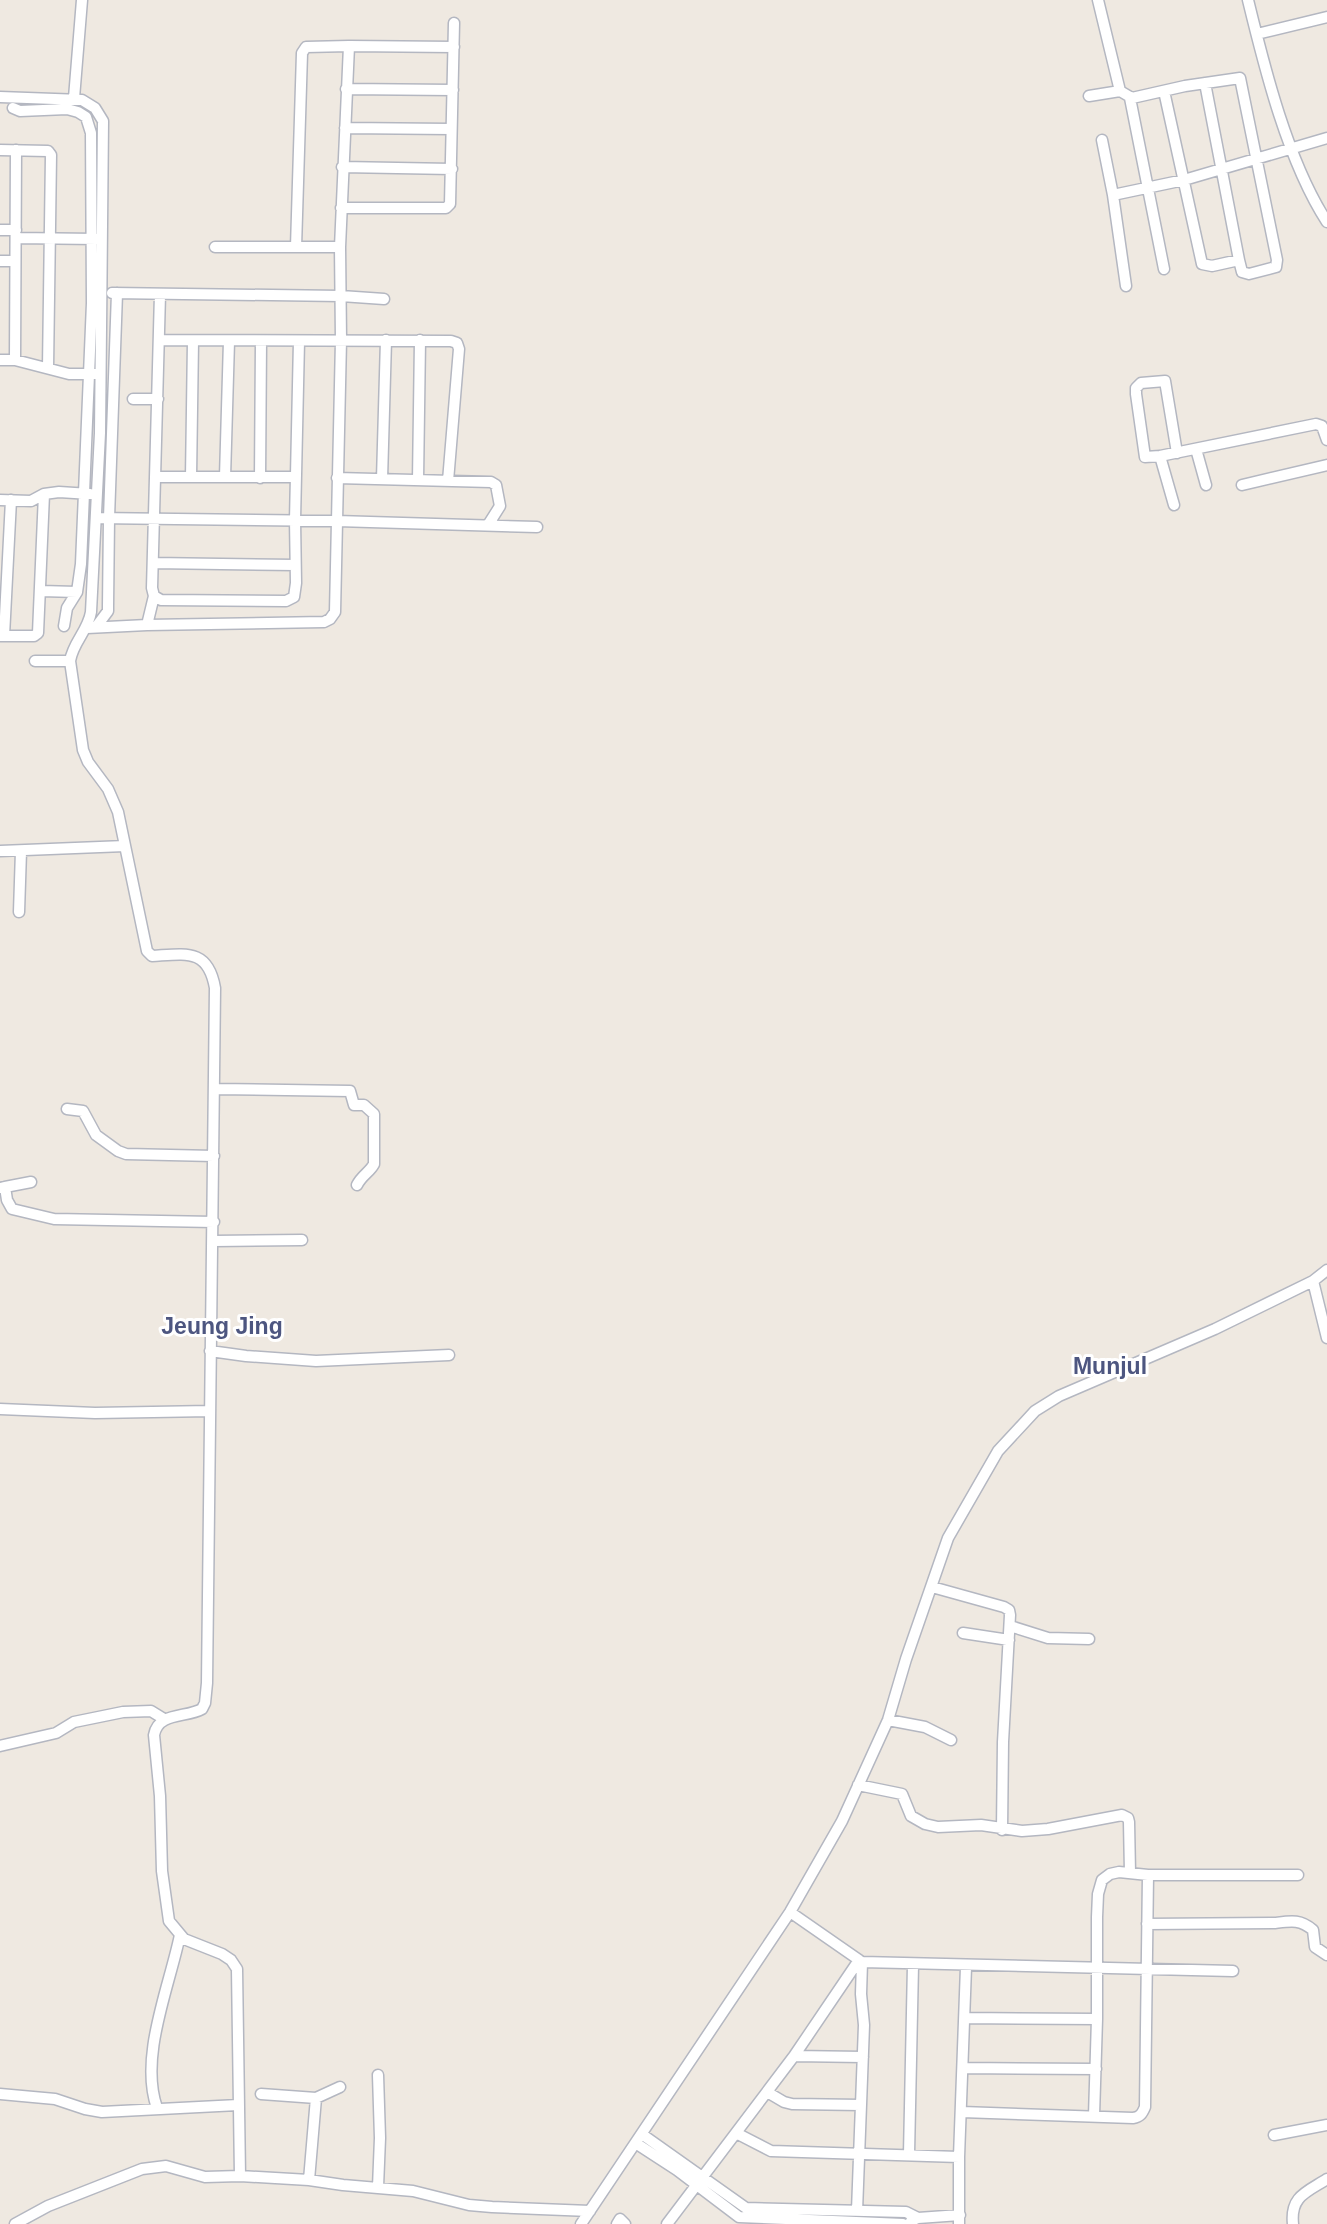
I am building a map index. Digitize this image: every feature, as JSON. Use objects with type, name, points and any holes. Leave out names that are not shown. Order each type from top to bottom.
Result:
[{"type":"street","points":[[74,99],[82,0]]},
{"type":"street","points":[[1098,0],[1119,91]]},
{"type":"street","points":[[1248,0],[1291,149],[1310,194],[1327,222]]},
{"type":"street","points":[[1257,34],[1327,18]]},
{"type":"street","points":[[341,208],[446,208],[450,204],[454,23]]},
{"type":"street","points":[[91,628],[324,622],[335,612],[341,340],[340,247],[349,46]]},
{"type":"street","points":[[296,247],[302,53],[306,47],[454,47]]},
{"type":"street","points":[[1089,96],[1119,91],[1130,98],[1205,83],[1240,78],[1277,264],[1273,269],[1249,274],[1242,272],[1205,83]]},
{"type":"street","points":[[346,89],[453,90]]},
{"type":"street","points":[[1164,91],[1202,264],[1212,266],[1239,260]]},
{"type":"street","points":[[0,97],[14,103],[20,111],[73,110],[89,121],[92,145],[97,239],[97,377],[90,494],[83,528],[77,592],[67,608],[64,626]]},
{"type":"street","points":[[1130,98],[1164,269]]},
{"type":"street","points":[[0,110],[14,103],[74,99],[89,103],[103,121],[97,239]]},
{"type":"street","points":[[345,128],[451,129]]},
{"type":"street","points":[[1113,195],[1184,180],[1327,138]]},
{"type":"street","points":[[1102,140],[1126,286]]},
{"type":"street","points":[[0,150],[48,150],[51,155],[48,368]]},
{"type":"street","points":[[15,360],[16,150]]},
{"type":"street","points":[[342,167],[452,169]]},
{"type":"street","points":[[0,230],[50,239],[97,239]]},
{"type":"street","points":[[215,247],[340,247]]},
{"type":"street","points":[[0,261],[15,261]]},
{"type":"street","points":[[98,299],[117,293],[384,299]]},
{"type":"street","points":[[117,293],[108,611],[71,651],[70,661],[83,750],[88,762],[108,789],[118,812],[147,951],[152,956],[196,957],[208,965],[215,988],[210,1599],[205,1703],[195,1712],[164,1719],[155,1729],[154,1735],[160,1796],[162,1871],[169,1921],[184,1939],[222,1954],[231,1960],[237,1969],[240,2176]]},
{"type":"street","points":[[147,625],[154,596],[160,294]]},
{"type":"street","points":[[159,340],[420,340],[457,343],[459,349],[447,481]]},
{"type":"street","points":[[382,479],[386,340]]},
{"type":"street","points":[[418,480],[420,340]]},
{"type":"street","points":[[191,477],[193,341]]},
{"type":"street","points":[[225,477],[229,341]]},
{"type":"street","points":[[260,478],[261,341]]},
{"type":"street","points":[[154,596],[161,600],[286,601],[294,597],[299,341]]},
{"type":"street","points":[[0,360],[15,360],[69,374],[97,377],[114,384]]},
{"type":"street","points":[[1177,453],[1167,384],[1163,380],[1141,383],[1136,388],[1136,394],[1143,454],[1149,458],[1160,457],[1316,424],[1322,426],[1327,440]]},
{"type":"street","points":[[133,399],[158,399]]},
{"type":"street","points":[[1196,449],[1206,485]]},
{"type":"street","points":[[1160,457],[1174,505]]},
{"type":"street","points":[[1242,485],[1327,465]]},
{"type":"street","points":[[157,477],[296,477]]},
{"type":"street","points":[[337,478],[491,481],[496,485],[500,506],[488,525]]},
{"type":"street","points":[[44,494],[38,633],[34,636],[2,636],[6,500],[31,501],[44,494],[58,492],[90,494]]},
{"type":"street","points":[[90,494],[96,523],[91,628]]},
{"type":"street","points":[[83,528],[109,518],[337,520],[537,527]]},
{"type":"street","points":[[153,563],[295,565]]},
{"type":"street","points":[[41,591],[77,592]]},
{"type":"street","points":[[35,661],[70,661]]},
{"type":"street","points":[[0,851],[125,846]]},
{"type":"street","points":[[19,912],[21,851]]},
{"type":"street","points":[[215,1089],[352,1092],[355,1105],[364,1105],[374,1114],[374,1164],[356,1185]]},
{"type":"street","points":[[67,1109],[83,1111],[96,1135],[126,1154],[214,1156]]},
{"type":"street","points":[[31,1182],[3,1187],[12,1209],[54,1219],[214,1222]]},
{"type":"street","points":[[214,1241],[302,1240]]},
{"type":"street","points":[[581,2224],[790,1912],[842,1822],[888,1720],[948,1538],[998,1451],[1035,1411],[1059,1396],[1215,1329],[1313,1281],[1327,1270]]},
{"type":"street","points":[[1313,1281],[1327,1338]]},
{"type":"street","points":[[210,1351],[316,1361],[449,1355]]},
{"type":"street","points":[[0,1409],[94,1413],[210,1411]]},
{"type":"street","points":[[932,1587],[1009,1610],[1002,1830]]},
{"type":"street","points":[[1010,1626],[1048,1638],[1089,1639]]},
{"type":"street","points":[[963,1633],[1009,1640]]},
{"type":"street","points":[[0,1745],[55,1733],[86,1719],[123,1712],[150,1711],[164,1719]]},
{"type":"street","points":[[888,1720],[925,1727],[951,1740]]},
{"type":"street","points":[[858,1785],[902,1794],[911,1816],[925,1824],[938,1826],[981,1825],[1002,1830],[1048,1829],[1122,1815],[1128,1818],[1130,1873]]},
{"type":"street","points":[[1094,2116],[1098,1895],[1102,1880],[1110,1874],[1130,1873],[1298,1875]]},
{"type":"street","points":[[962,2112],[1133,2118],[1143,2113],[1147,1875]]},
{"type":"street","points":[[790,1912],[861,1961],[966,1967],[1233,1971]]},
{"type":"street","points":[[1147,1924],[1275,1923],[1294,1920],[1304,1922],[1313,1930],[1315,1947],[1327,1955]]},
{"type":"street","points":[[157,2108],[152,2093],[152,2051],[180,1935]]},
{"type":"street","points":[[667,2224],[794,2056],[861,1961]]},
{"type":"street","points":[[857,2211],[863,2057],[861,1961]]},
{"type":"street","points":[[909,2154],[913,1965]]},
{"type":"street","points":[[741,2216],[857,2211],[906,2212],[918,2218],[960,2220],[959,2157],[966,1967]]},
{"type":"street","points":[[964,2018],[1097,2019]]},
{"type":"street","points":[[794,2056],[863,2057]]},
{"type":"street","points":[[963,2068],[1096,2069]]},
{"type":"street","points":[[378,2075],[378,2187]]},
{"type":"street","points":[[261,2094],[316,2098],[340,2087]]},
{"type":"street","points":[[767,2092],[792,2104],[862,2105]]},
{"type":"street","points":[[0,2094],[55,2099],[102,2112],[238,2105]]},
{"type":"street","points":[[309,2180],[316,2098]]},
{"type":"street","points":[[1274,2135],[1327,2124]]},
{"type":"street","points":[[736,2133],[771,2151],[959,2157]]},
{"type":"street","points":[[640,2139],[699,2180],[741,2216],[905,2224],[918,2218]]},
{"type":"street","points":[[15,2224],[48,2206],[142,2169],[166,2166],[205,2177],[309,2180],[413,2191],[469,2205],[590,2211]]},
{"type":"street","points":[[1293,2224],[1294,2204],[1327,2179]]},
{"type":"street","points":[[905,2224],[906,2212]]},
{"type":"street","points":[[618,2224],[620,2219],[625,2224]]},
{"type":"district","name":"Jeung Jing","points":[[222,1326]]},
{"type":"district","name":"Munjul","points":[[1110,1366]]}]
